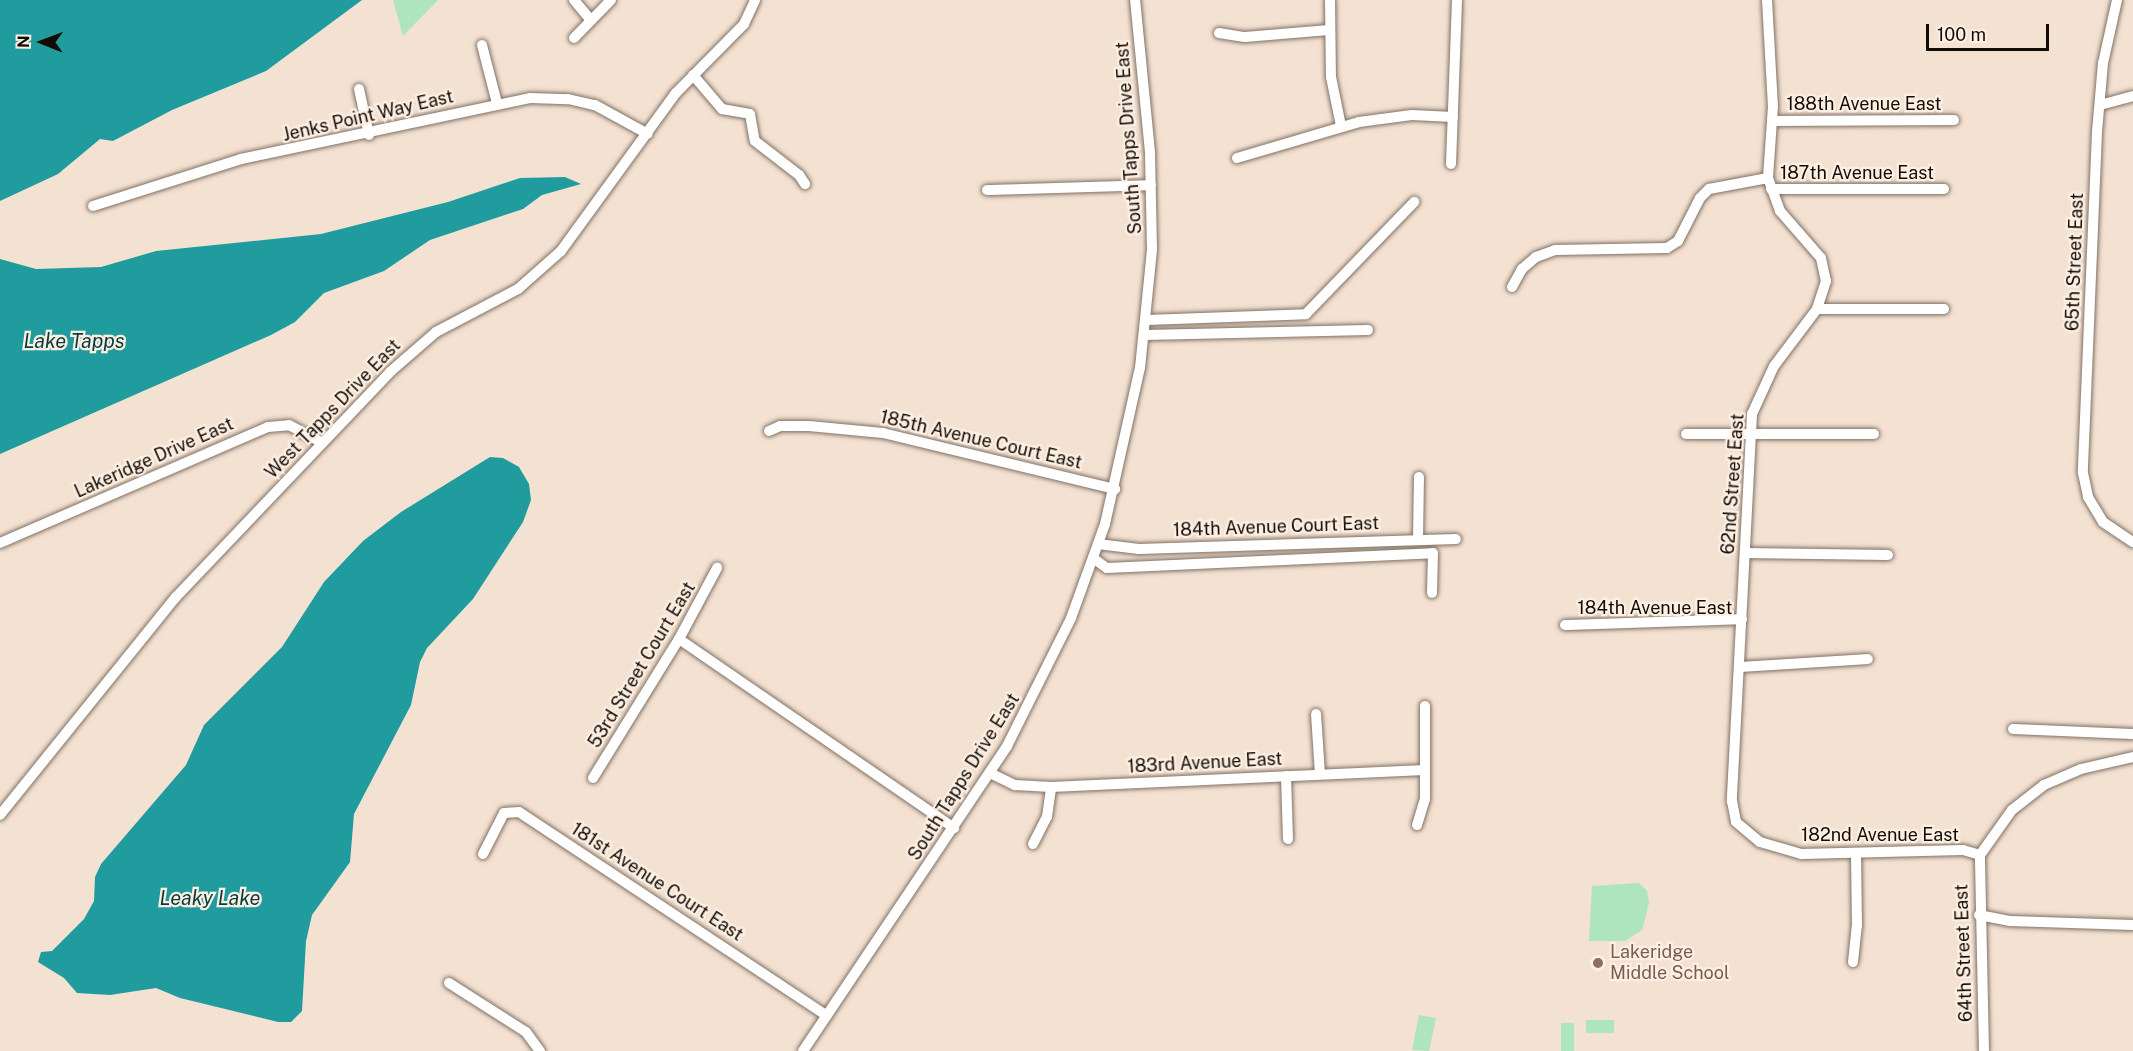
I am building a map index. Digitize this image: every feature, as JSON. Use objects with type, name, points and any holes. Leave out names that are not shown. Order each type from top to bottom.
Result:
[{"type":"street","points":[[574,0],[591,20]]},
{"type":"street","points":[[574,39],[611,0]]},
{"type":"street","name":"West Tapps Drive East","points":[[0,815],[176,597],[414,348],[518,290],[545,268],[594,210],[693,75],[744,24],[755,0]]},
{"type":"street","name":"South Tapps Drive East","points":[[803,1051],[990,773],[1046,672],[1098,544],[1115,489],[1145,335],[1151,185],[1135,0]]},
{"type":"street","points":[[1330,0],[1331,77],[1341,126]]},
{"type":"street","points":[[1451,164],[1457,0]]},
{"type":"street","name":"62nd Street East","points":[[1740,828],[1732,801],[1741,667],[1750,434],[1755,404],[1767,380],[1817,309],[1826,280],[1821,258],[1780,211],[1768,178],[1773,121],[1767,0]]},
{"type":"street","name":"65th Street East","points":[[2117,0],[2107,42],[2100,105],[2083,473],[2088,497],[2103,522],[2133,542]]},
{"type":"street","points":[[1220,33],[1245,37],[1329,30]]},
{"type":"street","points":[[482,45],[497,103]]},
{"type":"street","points":[[693,75],[722,109],[750,114],[755,141],[799,174],[805,184]]},
{"type":"street","points":[[359,89],[369,135]]},
{"type":"street","points":[[2100,105],[2133,96]]},
{"type":"street","name":"Jenks Point Way East","points":[[93,206],[241,159],[369,135],[497,103],[540,97],[568,99],[609,110],[648,134]]},
{"type":"street","points":[[1237,158],[1341,126],[1394,117],[1453,117]]},
{"type":"street","name":"188th Avenue East","points":[[1773,121],[1954,120]]},
{"type":"street","name":"187th Avenue East","points":[[1512,287],[1521,269],[1536,257],[1555,249],[1667,248],[1678,241],[1700,198],[1710,189],[1768,178]]},
{"type":"street","points":[[987,190],[1151,185]]},
{"type":"street","name":"187th Avenue East","points":[[1771,189],[1944,189]]},
{"type":"street","points":[[1146,320],[1306,314],[1414,202]]},
{"type":"street","points":[[1817,309],[1944,309]]},
{"type":"street","points":[[1145,335],[1368,330]]},
{"type":"street","name":"Lakeridge Drive East","points":[[0,543],[259,429],[289,425],[323,442]]},
{"type":"street","name":"185th Avenue Court East","points":[[769,431],[780,426],[809,426],[883,433],[1115,489]]},
{"type":"street","points":[[1686,434],[1874,434]]},
{"type":"street","points":[[1418,539],[1419,477]]},
{"type":"street","name":"184th Avenue Court East","points":[[1098,544],[1138,549],[1456,539]]},
{"type":"street","points":[[1093,558],[1107,568],[1433,553],[1432,593]]},
{"type":"street","points":[[1745,553],[1888,555]]},
{"type":"street","name":"53rd Street Court East","points":[[593,778],[679,639],[717,568]]},
{"type":"street","name":"184th Avenue East","points":[[1742,622],[1565,625],[1742,622]]},
{"type":"street","points":[[679,639],[954,828]]},
{"type":"street","points":[[1741,667],[1868,659]]},
{"type":"street","points":[[1418,825],[1425,800],[1425,706]]},
{"type":"street","points":[[1316,714],[1320,774]]},
{"type":"street","points":[[2013,729],[2133,734]]},
{"type":"street","name":"182nd Avenue East","points":[[1740,828],[1760,842],[1801,854],[1856,855],[1963,850],[1980,855],[2002,821],[2044,785],[2081,769],[2133,757]]},
{"type":"street","name":"183rd Avenue East","points":[[990,773],[1015,785],[1051,787],[1425,770]]},
{"type":"street","points":[[1286,776],[1288,839]]},
{"type":"street","points":[[1033,844],[1047,817],[1051,787]]},
{"type":"street","name":"181st Avenue Court East","points":[[483,854],[504,813],[519,812],[827,1016]]},
{"type":"street","points":[[1853,962],[1857,926],[1856,855]]},
{"type":"street","name":"64th Street East","points":[[1980,855],[1979,915],[1984,1051]]},
{"type":"street","points":[[1979,915],[2010,921],[2133,925]]},
{"type":"street","points":[[449,983],[526,1032],[540,1051]]},
{"type":"green space","points":[[393,0],[438,0],[403,36]]},
{"type":"green space","points":[[1639,883],[1647,891],[1649,903],[1642,930],[1625,941],[1589,941],[1592,886]]},
{"type":"green space","points":[[1419,1015],[1436,1018],[1429,1051],[1412,1050]]},
{"type":"green space","points":[[1586,1020],[1614,1020],[1614,1033],[1586,1033]]},
{"type":"green space","points":[[1561,1023],[1574,1023],[1574,1051],[1561,1051]]},
{"type":"water","points":[[0,0],[362,0],[266,71],[172,110],[113,141],[100,139],[58,174],[0,201]]},
{"type":"water","name":"Lake Tapps","points":[[565,177],[581,184],[542,195],[523,209],[430,240],[384,271],[324,293],[295,322],[271,335],[0,454],[0,259],[36,269],[101,267],[156,251],[321,234],[448,202],[520,178]]},
{"type":"water","name":"Leaky Lake","points":[[490,457],[503,458],[519,467],[529,484],[531,500],[523,522],[473,599],[427,648],[420,662],[411,705],[354,814],[350,862],[312,915],[306,941],[302,1011],[291,1022],[278,1022],[180,998],[156,988],[110,995],[77,993],[64,978],[38,962],[41,952],[52,951],[84,919],[94,901],[95,877],[101,864],[186,765],[204,725],[282,647],[324,582],[363,541],[401,512]]},
{"type":"place","name":"Lakeridge Middle School","points":[[1598,963]]}]
